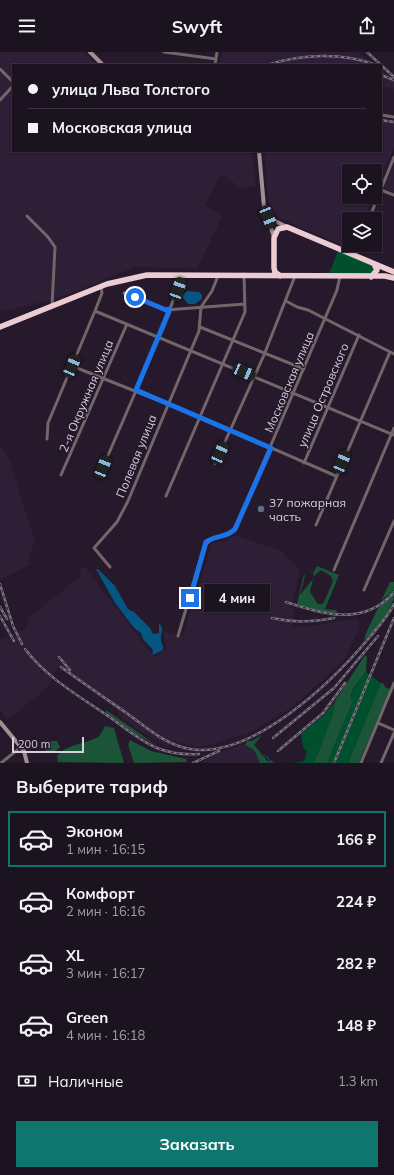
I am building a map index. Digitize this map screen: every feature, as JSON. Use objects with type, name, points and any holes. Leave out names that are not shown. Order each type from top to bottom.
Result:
[{"type":"highway","points":[[280,276],[275,272],[274,268],[274,238],[278,228],[287,227],[374,264],[393,270]]},
{"type":"highway","points":[[371,277],[376,270],[374,264]]},
{"type":"highway","points":[[267,275],[274,268]]},
{"type":"highway","points":[[2,326],[101,286],[126,278],[147,275],[244,274],[394,278]]},
{"type":"street","points":[[90,52],[102,64]]},
{"type":"street","points":[[164,52],[216,59]]},
{"type":"street","points":[[215,64],[217,52]]},
{"type":"street","points":[[0,69],[12,81]]},
{"type":"street","points":[[0,100],[12,87]]},
{"type":"street","points":[[382,115],[394,117]]},
{"type":"street","points":[[259,152],[264,207],[273,228],[274,238]]},
{"type":"street","points":[[382,187],[394,157]]},
{"type":"street","points":[[382,190],[394,195]]},
{"type":"street","points":[[264,207],[272,219],[287,227]]},
{"type":"street","points":[[27,216],[48,237],[55,247],[52,306]]},
{"type":"street","points":[[103,467],[159,337],[183,274]]},
{"type":"street","points":[[201,307],[212,291],[219,274]]},
{"type":"street","points":[[166,496],[245,312],[244,274]]},
{"type":"street","points":[[215,464],[265,352],[295,276]]},
{"type":"street","name":"Московская улица","points":[[178,636],[206,542],[211,538],[230,534],[235,529],[271,448],[340,283],[340,276]]},
{"type":"street","points":[[47,439],[48,422],[95,311],[102,293],[101,286]]},
{"type":"street","points":[[124,293],[166,310],[245,304]]},
{"type":"street","points":[[286,301],[325,318],[394,354]]},
{"type":"street","name":"Полевая улица","points":[[110,567],[94,548],[120,517],[200,327],[201,307]]},
{"type":"street","points":[[95,311],[393,434]]},
{"type":"street","name":"2-я Окружная улица","points":[[61,475],[127,324]]},
{"type":"street","points":[[200,327],[304,369]]},
{"type":"street","name":"улица Островского","points":[[304,463],[359,335]]},
{"type":"street","points":[[316,525],[390,352]]},
{"type":"street","points":[[72,366],[136,390],[336,476]]},
{"type":"street","points":[[334,570],[393,434],[394,428]]},
{"type":"street","points":[[364,590],[394,521]]},
{"type":"street","points":[[361,763],[393,689],[394,683]]},
{"type":"street","points":[[0,722],[21,746],[26,756],[27,763]]},
{"type":"street","points":[[378,723],[394,731],[381,763]]},
{"type":"street","points":[[1,763],[21,746]]},
{"type":"shaded area","points":[[0,52],[84,52],[96,64],[12,64],[12,152],[252,152],[256,186],[241,188],[221,174],[205,205],[223,215],[197,269],[135,267],[59,298],[0,312]]},
{"type":"shaded area","points":[[222,52],[357,52],[374,64],[219,64]]},
{"type":"shaded area","points":[[382,70],[394,79],[394,89],[382,87]]},
{"type":"shaded area","points":[[382,119],[394,121],[394,148],[382,176],[382,164],[342,164],[342,204],[370,204],[367,212],[342,212],[342,245],[279,218],[269,208],[264,152],[382,152]]},
{"type":"shaded area","points":[[394,163],[394,192],[383,188]]},
{"type":"shaded area","points":[[2,446],[10,462],[35,542],[29,556],[29,565],[0,580],[0,447]]},
{"type":"shaded area","points":[[235,535],[282,551],[288,559],[299,568],[298,581],[290,607],[294,608],[292,627],[307,627],[357,618],[359,622],[359,628],[344,661],[291,708],[246,735],[232,737],[215,744],[197,747],[171,741],[168,747],[140,731],[118,715],[117,710],[58,667],[47,688],[8,720],[0,710],[0,640],[25,630],[28,624],[26,619],[80,577],[78,574],[81,572],[79,569],[84,566],[154,657],[167,648],[164,641],[164,631],[182,637],[212,543],[225,541]]},
{"type":"shaded area","points":[[245,745],[254,750],[260,763],[200,763],[223,751]]},
{"type":"green space","points":[[338,251],[372,265],[374,271],[371,274],[329,274]]},
{"type":"green space","points":[[317,566],[339,575],[325,609],[336,610],[337,613],[320,612],[297,604],[304,574],[305,576],[300,595],[313,579],[310,592],[318,604],[322,604],[324,602],[333,581],[331,576],[321,570],[314,576],[313,573]]},
{"type":"green space","points":[[390,582],[394,582],[394,590],[381,601]]},
{"type":"green space","points":[[394,594],[391,606],[384,620],[369,637],[364,640],[378,608]]},
{"type":"green space","points":[[365,655],[367,657],[366,672],[354,687],[351,695],[352,703],[327,763],[314,763],[332,717],[335,701]]},
{"type":"green space","points":[[366,672],[381,683],[348,763],[327,763],[352,703],[351,698],[353,690]]},
{"type":"green space","points":[[381,683],[390,689],[359,763],[348,763]]},
{"type":"green space","points":[[334,703],[332,717],[314,763],[294,763],[304,761],[307,752],[303,747],[301,734],[322,717]]},
{"type":"green space","points":[[106,710],[156,745],[134,733],[106,713]]},
{"type":"green space","points":[[105,726],[114,728],[124,763],[58,762],[57,756],[61,752],[71,746],[93,740],[98,737]]},
{"type":"green space","points":[[262,735],[254,745],[269,763],[260,763],[254,750],[245,745],[247,741],[252,741]]},
{"type":"green space","points":[[130,740],[151,751],[186,759],[187,762],[134,763],[128,745]]},
{"type":"green space","points":[[48,741],[57,741],[60,747],[53,752],[45,750]]},
{"type":"water","points":[[187,291],[199,292],[202,295],[202,299],[195,304],[188,304],[182,296]]},
{"type":"water","points":[[96,569],[98,569],[115,586],[128,609],[134,612],[150,628],[153,634],[159,633],[159,623],[161,625],[161,641],[163,650],[152,655],[153,650],[143,639],[141,633],[134,628],[115,603]]},
{"type":"waterway","points":[[264,755],[268,758],[270,763]]},
{"type":"railway","points":[[367,52],[380,64]]},
{"type":"railway","points":[[270,64],[280,61],[322,56],[349,58],[373,64]]},
{"type":"railway","points":[[382,66],[394,77]]},
{"type":"railway","points":[[382,75],[394,80]]},
{"type":"railway","points":[[382,120],[394,122]]},
{"type":"railway","points":[[0,584],[13,626],[22,644]]},
{"type":"railway","points":[[286,602],[329,613],[343,615],[356,614],[370,610],[382,603],[394,592]]},
{"type":"railway","points":[[61,667],[165,740],[190,749],[214,749],[239,742],[265,730],[289,714],[313,695],[353,656],[383,622],[394,604]]},
{"type":"railway","points":[[0,607],[7,619]]},
{"type":"railway","points":[[0,616],[14,641]]},
{"type":"railway","points":[[272,618],[288,621],[334,618]]},
{"type":"railway","points":[[334,763],[394,618]]},
{"type":"railway","points":[[273,738],[334,688],[378,636]]},
{"type":"railway","points":[[25,649],[53,678],[144,741],[157,748],[167,751],[183,754],[199,754]]},
{"type":"railway","points":[[59,657],[70,670]]},
{"type":"railway","points":[[278,751],[323,713],[345,683]]},
{"type":"railway","points":[[193,763],[219,751]]},
{"type":"place","name":"37 пожарная часть","points":[[261,509]]},
{"type":"route","points":[[135,297],[166,310],[170,309],[136,390],[271,448],[233,532],[227,535],[211,538],[206,542],[190,598]]}]
